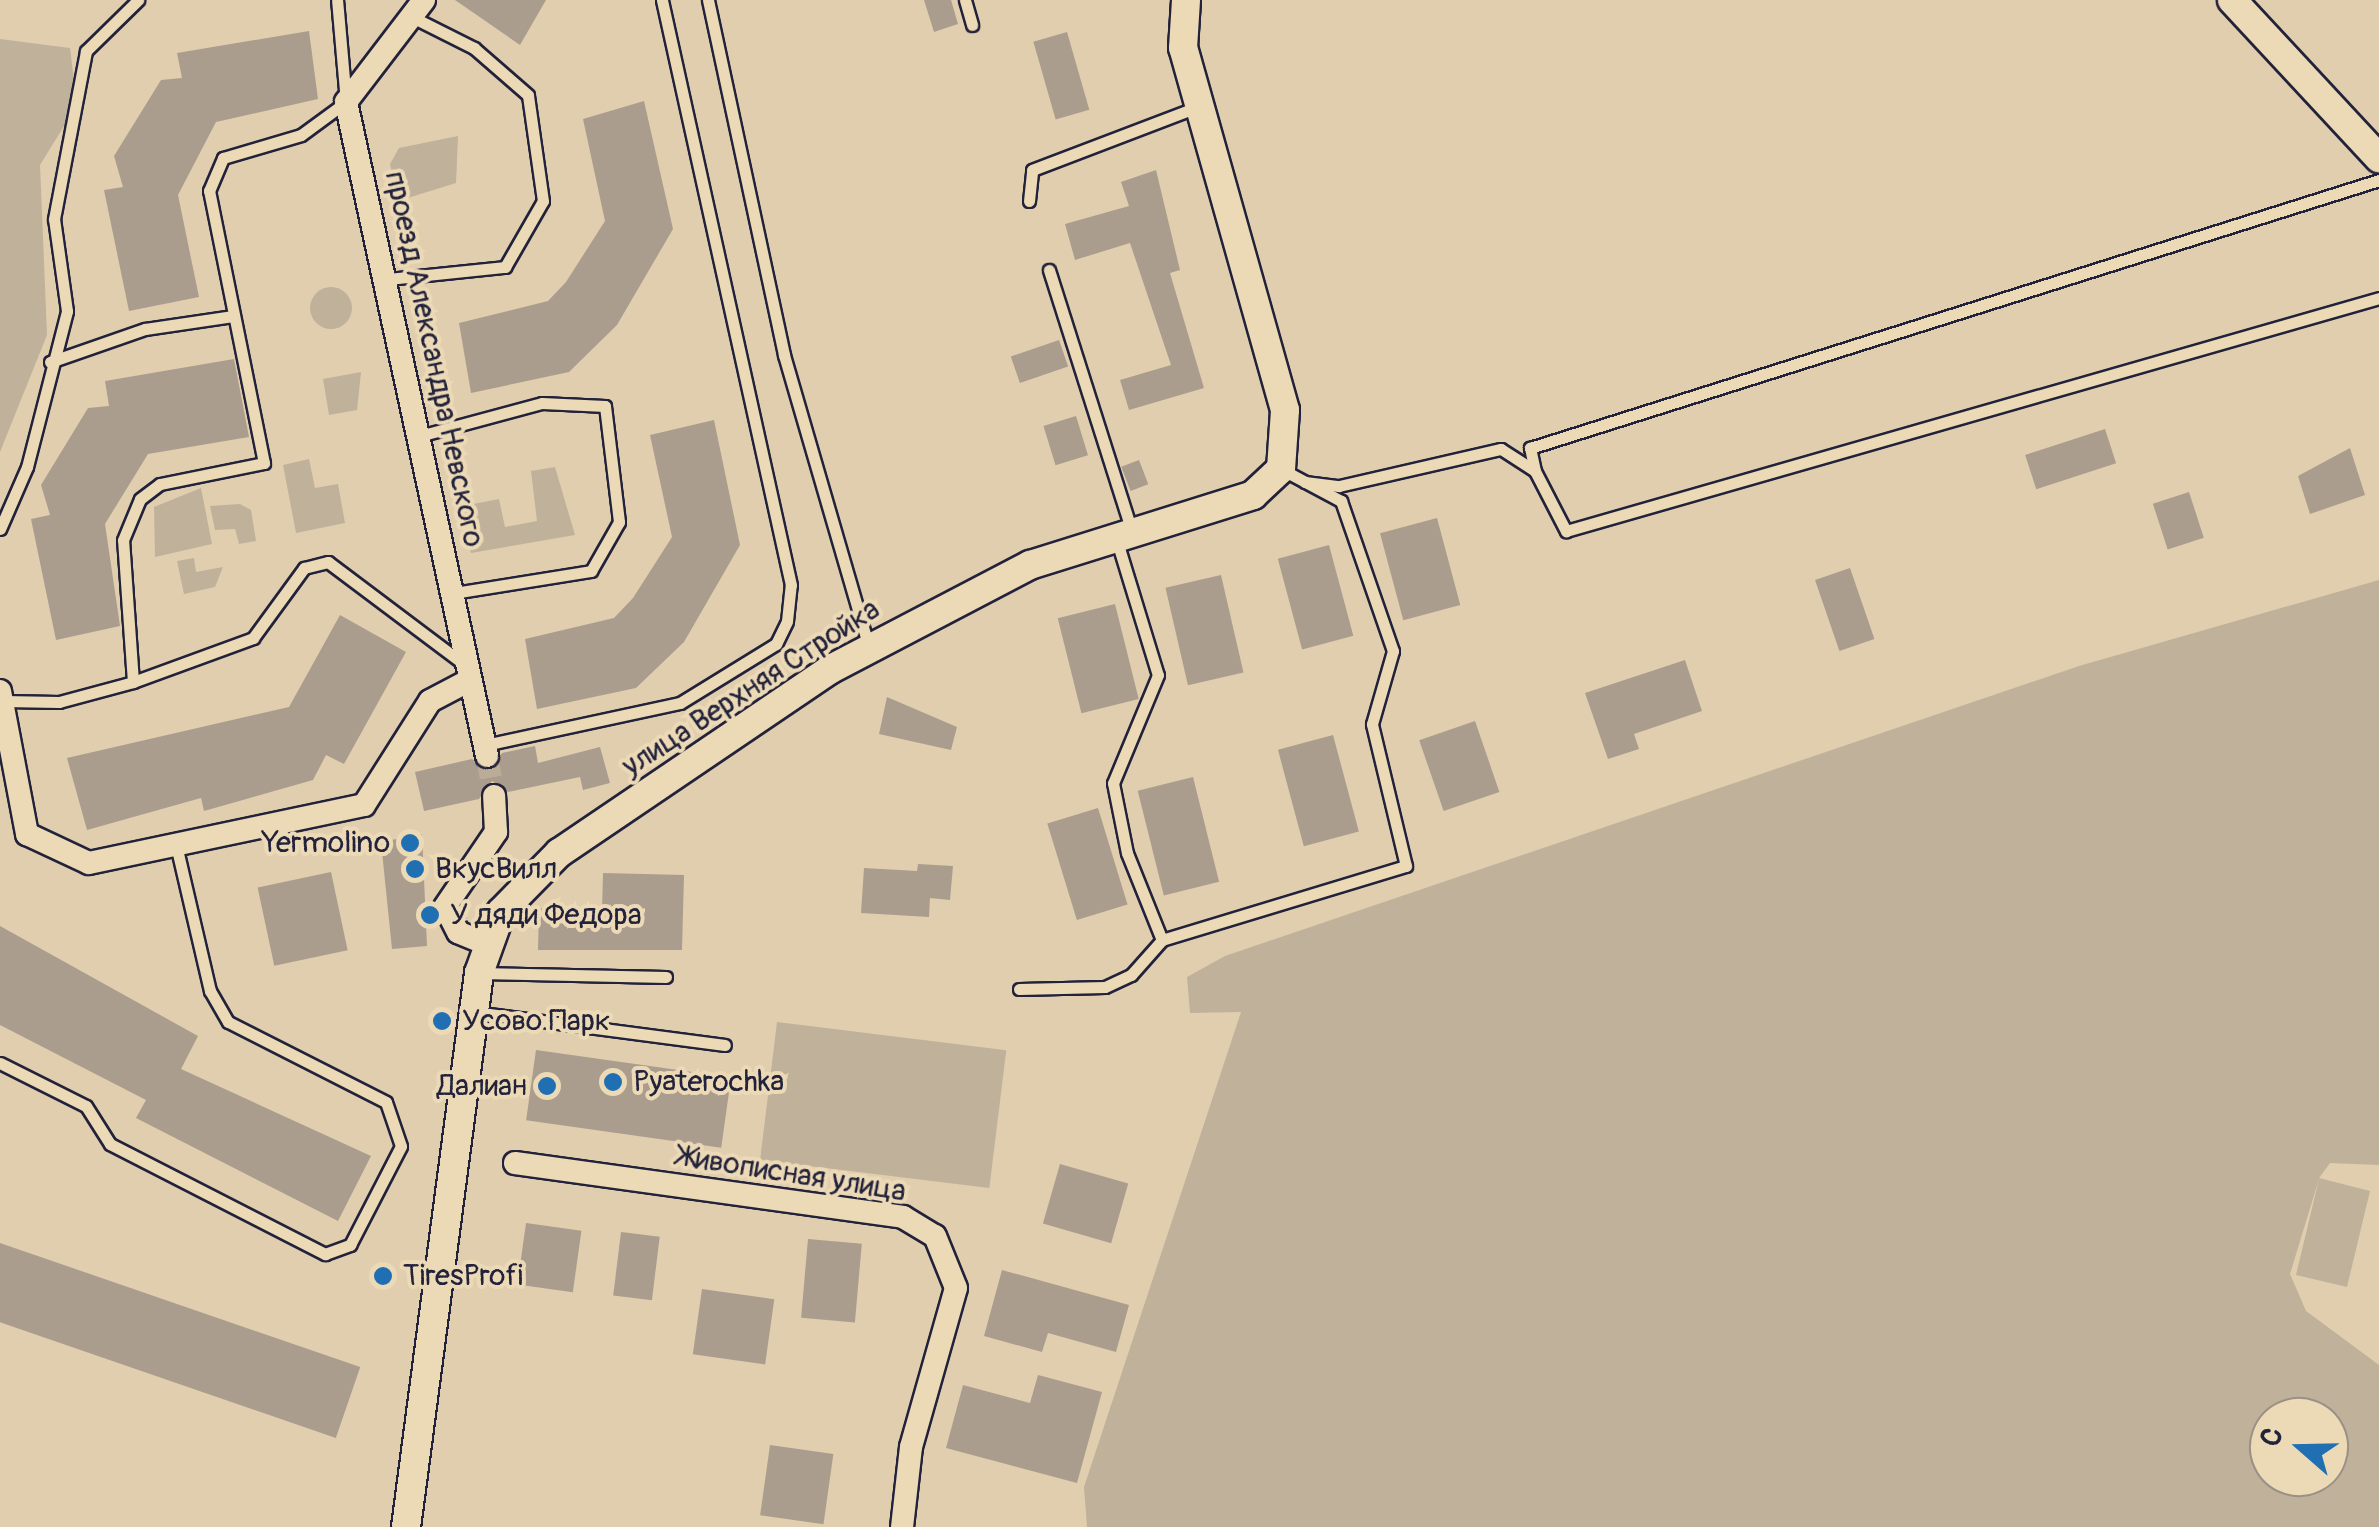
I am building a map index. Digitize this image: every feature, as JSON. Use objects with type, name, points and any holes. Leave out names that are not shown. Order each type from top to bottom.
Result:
[{"type":"street","points":[[1186,0],[1183,48],[1285,410],[1293,476]]},
{"type":"street","points":[[2232,0],[2379,158]]},
{"type":"street","points":[[346,102],[419,9]]},
{"type":"street","name":"проезд Александра Невского","points":[[346,102],[423,435],[466,673],[486,751]]},
{"type":"street","name":"улица Верхняя Стройка","points":[[406,1527],[461,1093],[480,973],[501,912],[559,853],[869,648],[1030,565],[1253,495],[1293,476]]},
{"type":"street","points":[[1,696],[26,834],[89,863],[364,805],[430,700],[466,673]]},
{"type":"street","points":[[487,944],[458,932],[445,907],[496,832],[494,796]]},
{"type":"street","name":"Живописная улица","points":[[516,1163],[902,1218],[935,1236],[956,1288],[911,1447],[902,1527]]},
{"type":"lane","points":[[0,529],[27,467],[50,362],[66,311],[54,219],[86,51],[138,0]]},
{"type":"lane","points":[[133,682],[123,540],[140,500],[160,484],[264,463],[210,214],[214,172],[240,149],[302,136],[346,102],[338,0]]},
{"type":"lane","points":[[486,751],[680,703],[776,644],[787,621],[791,585],[662,0]]},
{"type":"lane","points":[[708,0],[784,355],[869,648]]},
{"type":"lane","points":[[964,0],[972,25]]},
{"type":"lane","points":[[388,279],[506,267],[543,201],[528,95],[474,48],[419,9]]},
{"type":"lane","points":[[1029,200],[1032,170],[1200,106]]},
{"type":"lane","points":[[2379,180],[1530,448],[1535,472],[1566,530],[2379,298]]},
{"type":"lane","points":[[1048,270],[1124,535],[1158,675],[1114,783],[1127,853],[1162,940]]},
{"type":"lane","points":[[50,362],[145,329],[233,316]]},
{"type":"lane","points":[[423,435],[542,403],[605,406],[619,522],[591,571],[454,593]]},
{"type":"lane","points":[[1293,476],[1339,486],[1501,450],[1535,472]]},
{"type":"lane","points":[[1019,990],[1105,987],[1131,976],[1162,940],[1406,866],[1372,724],[1393,651],[1341,501],[1293,476]]},
{"type":"lane","points":[[1,696],[59,702],[133,682],[253,638],[304,568],[328,562],[466,673]]},
{"type":"lane","points":[[0,1063],[86,1106],[110,1144],[325,1254],[350,1245],[400,1146],[386,1102],[228,1022],[210,991],[176,845]]},
{"type":"lane","points":[[480,973],[666,977]]},
{"type":"lane","points":[[474,1012],[725,1045]]},
{"type":"shaded area","points":[[0,39],[70,48],[77,105],[40,165],[47,335],[0,452]]},
{"type":"shaded area","points":[[458,136],[456,183],[398,201],[390,164],[399,148]]},
{"type":"shaded area","points":[[331,287],[346,293],[352,308],[346,323],[331,329],[316,323],[310,308],[316,293]]},
{"type":"shaded area","points":[[361,372],[357,410],[329,415],[323,379]]},
{"type":"shaded area","points":[[309,459],[315,488],[338,484],[345,523],[296,533],[283,465]]},
{"type":"shaded area","points":[[555,467],[575,535],[471,553],[463,506],[499,499],[505,527],[537,521],[531,471]]},
{"type":"shaded area","points":[[201,488],[212,544],[155,557],[154,507]]},
{"type":"shaded area","points":[[240,504],[251,510],[256,541],[239,544],[235,529],[215,530],[210,506]]},
{"type":"shaded area","points":[[194,558],[196,572],[223,567],[215,587],[184,594],[177,561]]},
{"type":"shaded area","points":[[2379,580],[2379,1165],[2330,1163],[2319,1178],[2370,1191],[2347,1287],[2296,1275],[2319,1179],[2290,1274],[2306,1311],[2379,1365],[2379,1527],[1087,1527],[1084,1487],[1241,1012],[1190,1013],[1187,977],[1225,956],[2079,666]]},
{"type":"shaded area","points":[[777,1022],[1006,1050],[989,1188],[760,1160]]},
{"type":"building","points":[[455,0],[546,0],[520,45]]},
{"type":"building","points":[[924,0],[951,0],[958,24],[934,32]]},
{"type":"building","points":[[309,31],[318,99],[216,122],[178,195],[199,297],[129,311],[104,190],[123,187],[114,156],[161,80],[182,78],[177,53]]},
{"type":"building","points":[[1067,32],[1089,110],[1056,120],[1033,42]]},
{"type":"building","points":[[644,101],[673,229],[617,325],[569,372],[471,393],[459,323],[548,301],[566,282],[605,221],[583,119]]},
{"type":"building","points":[[1156,170],[1180,270],[1170,273],[1204,388],[1129,410],[1120,380],[1171,365],[1130,243],[1075,260],[1065,224],[1129,206],[1121,182]]},
{"type":"building","points":[[1059,340],[1068,366],[1020,383],[1011,357]]},
{"type":"building","points":[[234,359],[249,437],[148,454],[105,524],[120,626],[56,640],[31,519],[50,515],[41,485],[88,408],[109,406],[105,381]]},
{"type":"building","points":[[1076,416],[1088,455],[1055,465],[1043,426]]},
{"type":"building","points":[[714,420],[740,545],[684,642],[636,688],[537,709],[525,639],[614,618],[633,598],[672,537],[650,435]]},
{"type":"building","points":[[2105,429],[2116,463],[2036,489],[2025,455]]},
{"type":"building","points":[[2350,448],[2365,495],[2310,514],[2298,476]]},
{"type":"building","points":[[1139,460],[1148,484],[1131,491],[1121,467]]},
{"type":"building","points":[[2189,492],[2204,538],[2168,549],[2153,504]]},
{"type":"building","points":[[1437,518],[1460,605],[1403,620],[1380,533]]},
{"type":"building","points":[[1329,545],[1353,636],[1302,650],[1278,559]]},
{"type":"building","points":[[1850,568],[1874,639],[1839,651],[1815,580]]},
{"type":"building","points":[[1221,575],[1243,672],[1188,685],[1165,588]]},
{"type":"building","points":[[1115,604],[1139,699],[1081,713],[1058,618]]},
{"type":"building","points":[[340,615],[406,652],[344,764],[326,755],[313,780],[204,811],[201,798],[87,830],[67,758],[289,707]]},
{"type":"building","points":[[1685,660],[1702,711],[1634,734],[1639,749],[1608,759],[1585,693]]},
{"type":"building","points":[[887,697],[957,727],[951,750],[879,734]]},
{"type":"building","points":[[1475,721],[1499,792],[1444,811],[1419,740]]},
{"type":"building","points":[[1333,735],[1359,832],[1304,846],[1278,750]]},
{"type":"building","points":[[535,746],[538,763],[600,747],[610,783],[583,790],[580,777],[508,792],[492,781],[479,799],[424,811],[415,772],[472,759],[489,771],[502,753]]},
{"type":"building","points":[[1193,777],[1219,882],[1164,896],[1138,791]]},
{"type":"building","points":[[1098,808],[1128,905],[1077,920],[1047,823]]},
{"type":"building","points":[[422,834],[427,946],[392,949],[381,842]]},
{"type":"building","points":[[918,864],[953,866],[950,900],[930,898],[929,917],[861,913],[864,868],[917,871]]},
{"type":"building","points":[[331,872],[348,950],[274,966],[258,888]]},
{"type":"building","points":[[603,873],[684,875],[682,950],[538,950],[539,908],[602,910]]},
{"type":"building","points":[[0,926],[198,1036],[181,1069],[371,1156],[338,1221],[136,1118],[146,1100],[0,1025]]},
{"type":"building","points":[[536,1050],[731,1077],[721,1148],[526,1120]]},
{"type":"building","points":[[1060,1164],[1128,1184],[1111,1243],[1043,1224]]},
{"type":"building","points":[[526,1223],[581,1231],[573,1292],[517,1284]]},
{"type":"building","points":[[621,1232],[660,1237],[652,1300],[613,1296]]},
{"type":"building","points":[[808,1239],[862,1244],[855,1322],[801,1318]]},
{"type":"building","points":[[0,1243],[360,1367],[336,1438],[0,1322]]},
{"type":"building","points":[[1002,1270],[1129,1305],[1116,1352],[1048,1333],[1042,1352],[984,1336]]},
{"type":"building","points":[[702,1289],[774,1299],[765,1365],[693,1354]]},
{"type":"building","points":[[1038,1375],[1102,1392],[1077,1483],[946,1448],[963,1385],[1030,1403]]},
{"type":"building","points":[[770,1445],[833,1454],[823,1524],[760,1515]]},
{"type":"tunnel","points":[[487,756],[494,796]]},
{"type":"place","name":"Yermolino","points":[[410,843]]},
{"type":"place","name":"ВкусВилл","points":[[415,869]]},
{"type":"place","name":"У дяди Федора","points":[[430,915]]},
{"type":"place","name":"Усово Парк","points":[[442,1021]]},
{"type":"place","name":"Pyaterochka","points":[[613,1082]]},
{"type":"place","name":"Далиан","points":[[547,1086]]},
{"type":"place","name":"TiresProfi","points":[[383,1276]]}]
